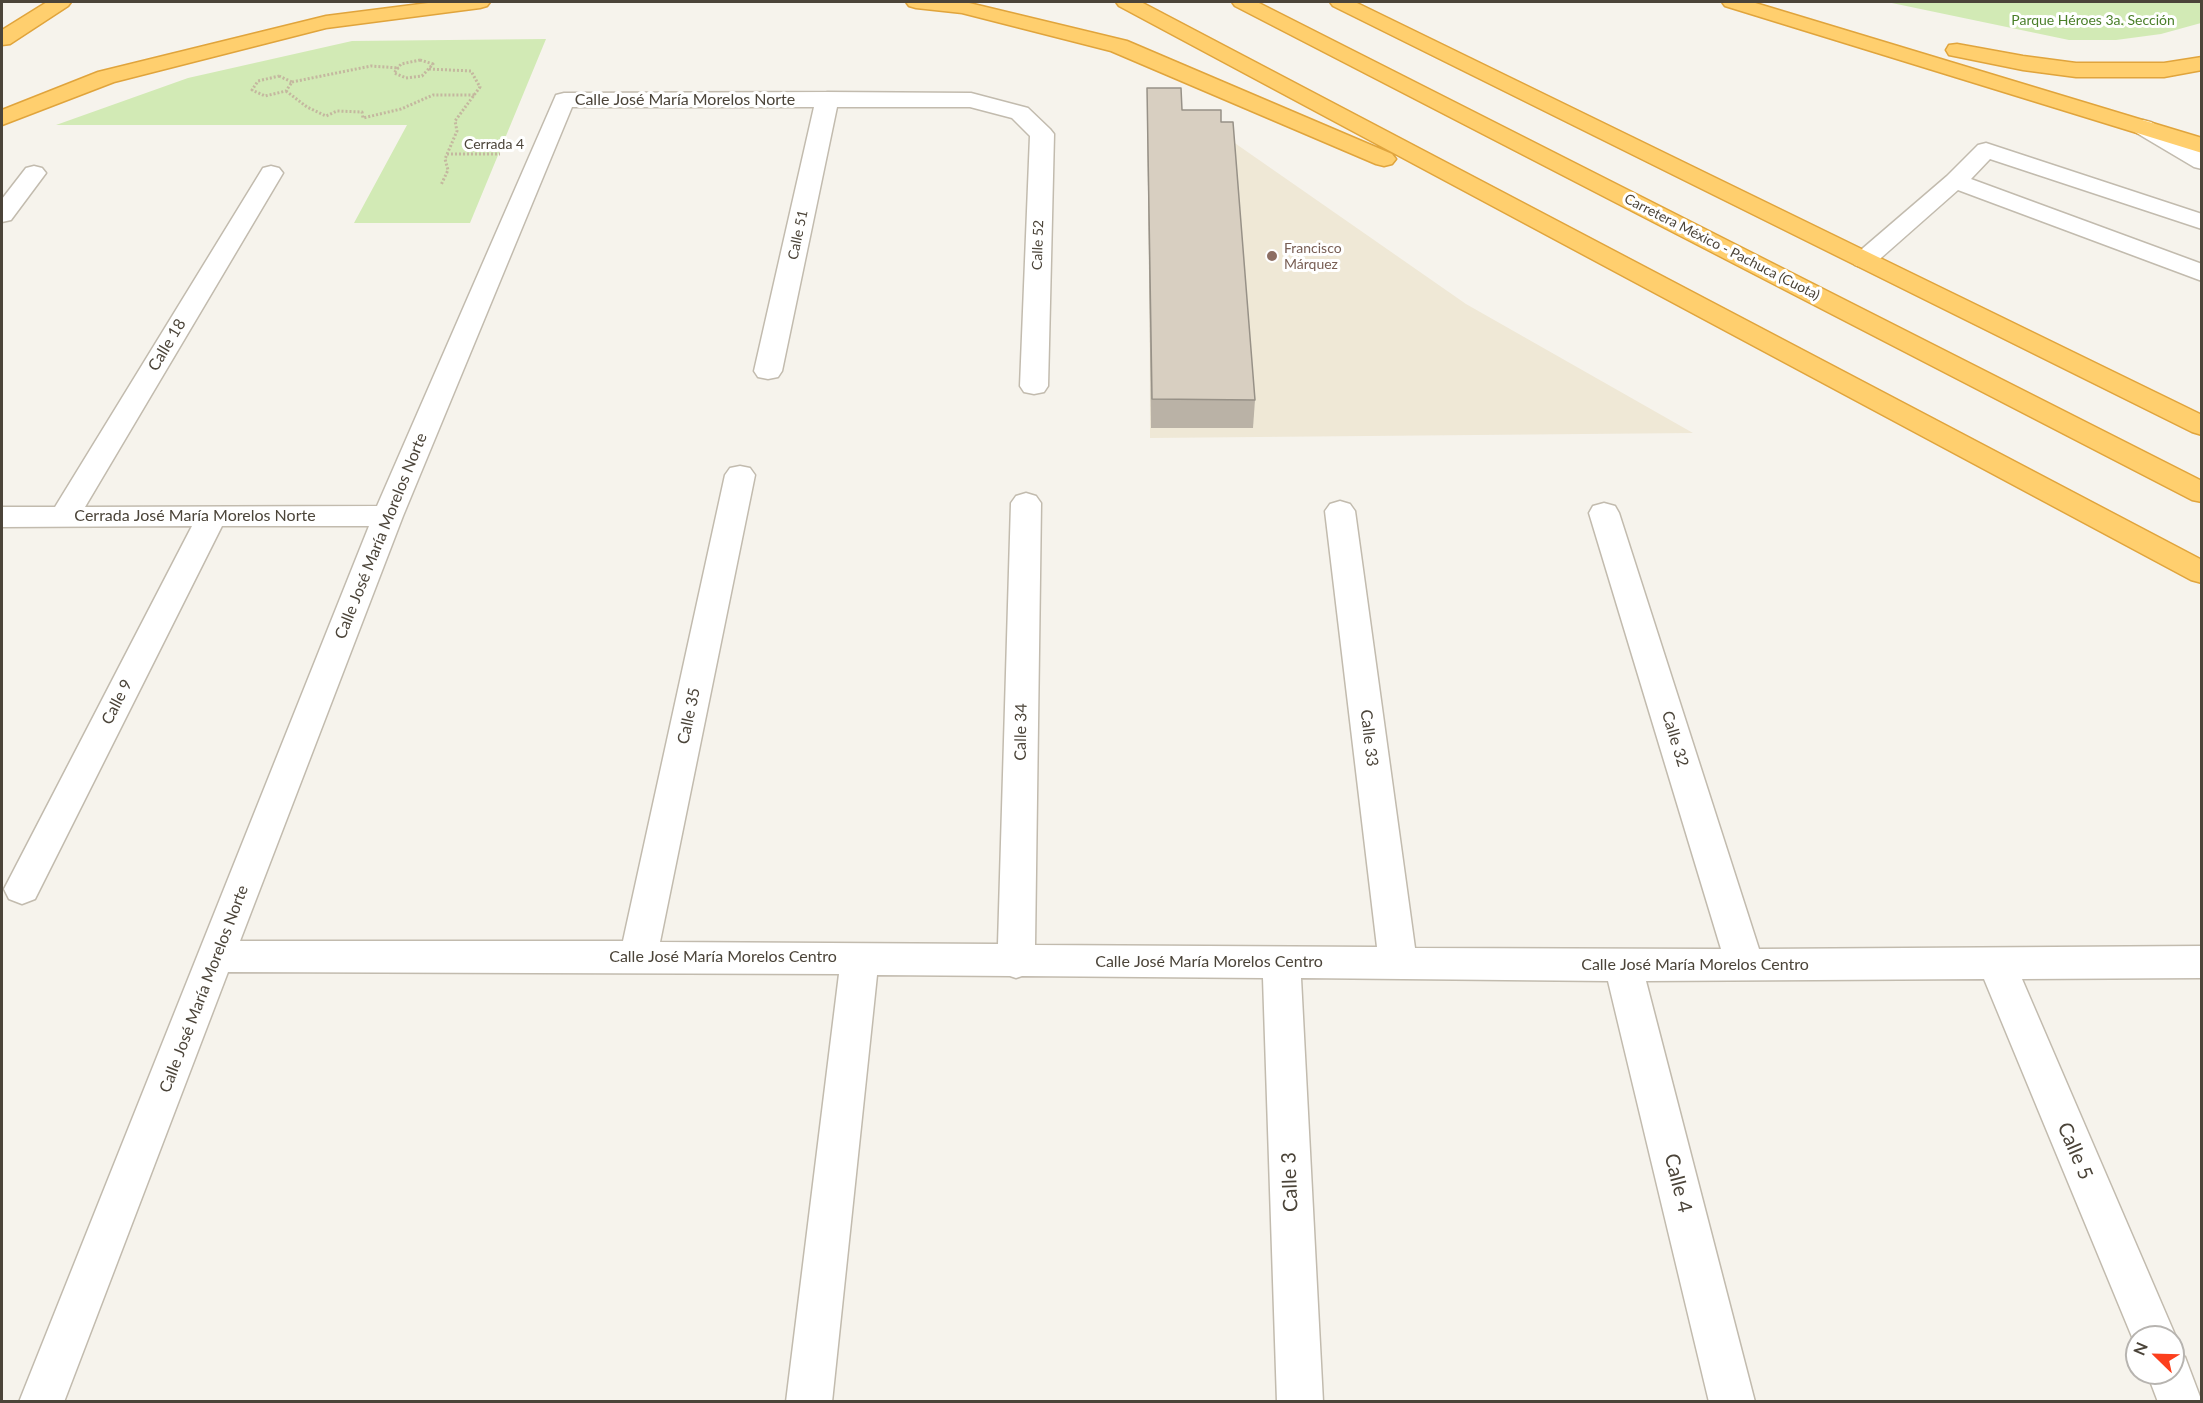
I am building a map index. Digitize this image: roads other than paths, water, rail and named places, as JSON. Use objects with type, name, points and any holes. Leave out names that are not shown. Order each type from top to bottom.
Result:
[{"type":"highway","points":[[2,39],[61,2]]},
{"type":"highway","points":[[2,118],[106,77],[326,22],[480,2]]},
{"type":"highway","points":[[916,2],[962,7],[1119,46],[1605,255]]},
{"type":"highway","points":[[1126,2],[2202,573]]},
{"type":"highway","name":"Carretera México - Pachuca (Cuota)","points":[[1242,2],[2202,493]]},
{"type":"highway","points":[[1340,2],[2202,426]]},
{"type":"highway","points":[[1732,2],[2202,146]]},
{"type":"highway","points":[[1751,2],[2023,63],[2076,70],[2120,71],[2164,70],[2202,63]]},
{"type":"street","name":"Calle 51","points":[[768,371],[827,99]]},
{"type":"street","name":"Calle José María Morelos Norte","points":[[40,1401],[217,956],[388,516],[564,100],[971,100],[1020,113]]},
{"type":"street","name":"Calle 52","points":[[1020,113],[1042,134],[1034,386]]},
{"type":"street","points":[[2143,127],[2202,162]]},
{"type":"street","points":[[1864,260],[1986,150],[2202,222]]},
{"type":"street","points":[[2,215],[34,173]]},
{"type":"street","name":"Calle 18","points":[[64,517],[270,173]]},
{"type":"street","points":[[1954,181],[2202,273]]},
{"type":"street","name":"Calle 35","points":[[638,957],[740,475]]},
{"type":"street","name":"Calle 34","points":[[1016,962],[1026,503]]},
{"type":"street","name":"Calle 33","points":[[1340,511],[1398,964]]},
{"type":"street","name":"Calle 32","points":[[1604,513],[1745,965]]},
{"type":"street","name":"Calle 9","points":[[22,889],[212,516]]},
{"type":"street","name":"Cerrada José María Morelos Norte","points":[[2,517],[388,516]]},
{"type":"street","name":"Calle José María Morelos Centro","points":[[217,956],[860,958],[1016,962],[1623,965],[2202,962]]},
{"type":"street","points":[[809,1401],[860,958]]},
{"type":"street","name":"Calle 3","points":[[1281,962],[1300,1401]]},
{"type":"street","name":"Calle 5","points":[[1997,964],[2149,1325]]},
{"type":"street","name":"Calle 4","points":[[1623,965],[1732,1401]]},
{"type":"street","points":[[2174,1385],[2181,1401]]},
{"type":"place","name":"Francisco Márquez","points":[[1272,256]]},
{"type":"park label","name":"Parque Héroes 3a. Sección","points":[[2093,20]]}]
